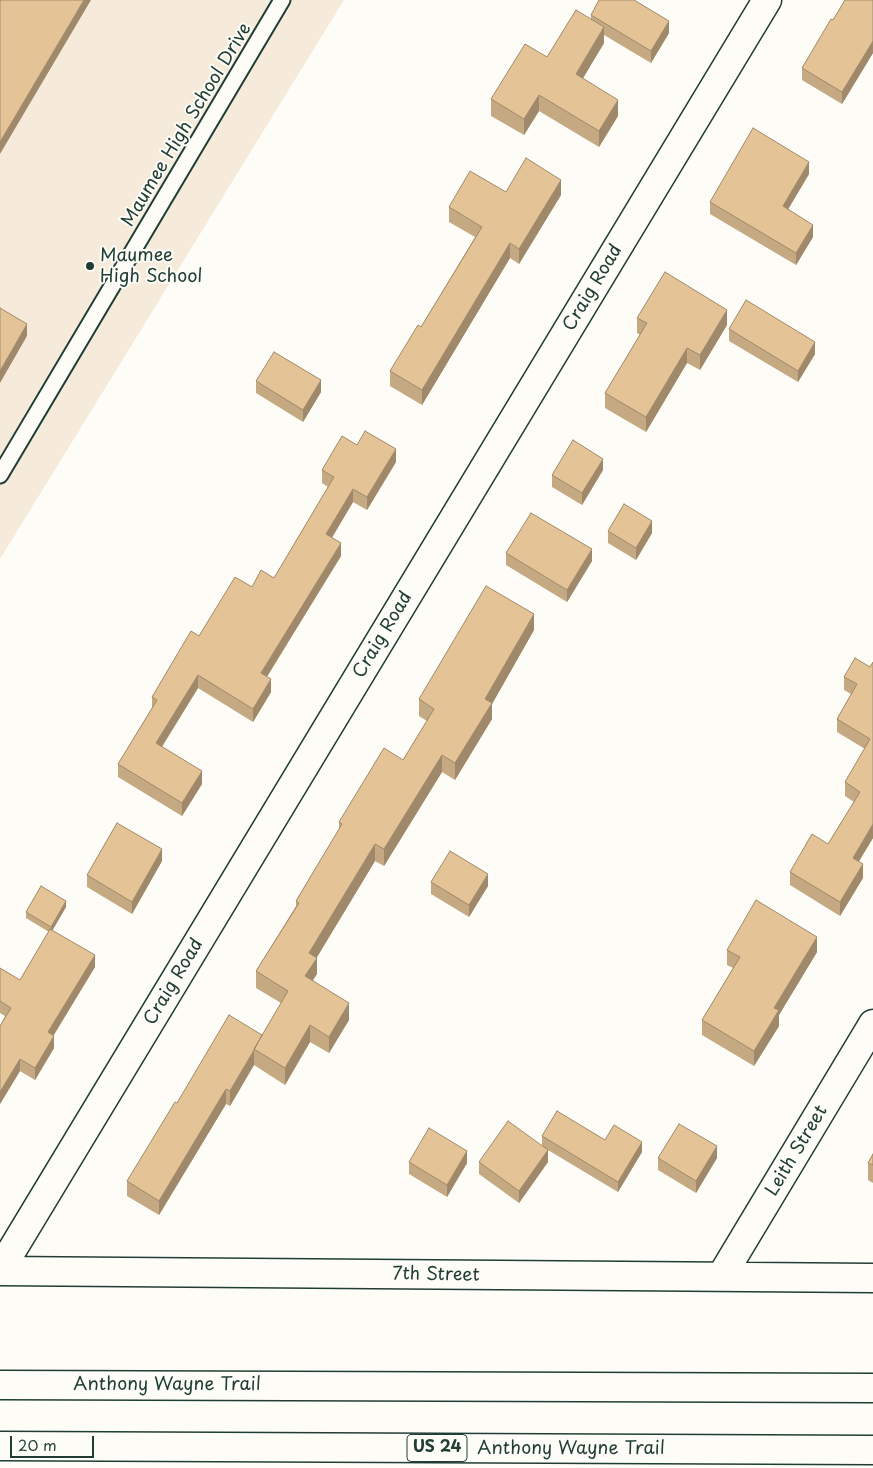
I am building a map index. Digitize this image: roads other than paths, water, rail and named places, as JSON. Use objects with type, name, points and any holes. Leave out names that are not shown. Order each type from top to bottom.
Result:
[{"type":"main road","name":"Craig Road","points":[[0,1270],[766,0]]},
{"type":"main road","name":"Leith Street","points":[[720,1277],[873,1024]]},
{"type":"main road","name":"7th Street","points":[[0,1270],[873,1278]]},
{"type":"main road","name":"Anthony Wayne Trail","points":[[0,1385],[873,1388]]},
{"type":"main road","name":"Anthony Wayne Trail","points":[[0,1446],[873,1450]]},
{"type":"lane","name":"Maumee High School Drive","points":[[0,475],[282,0]]},
{"type":"place","name":"Maumee High School","points":[[90,266]]}]
